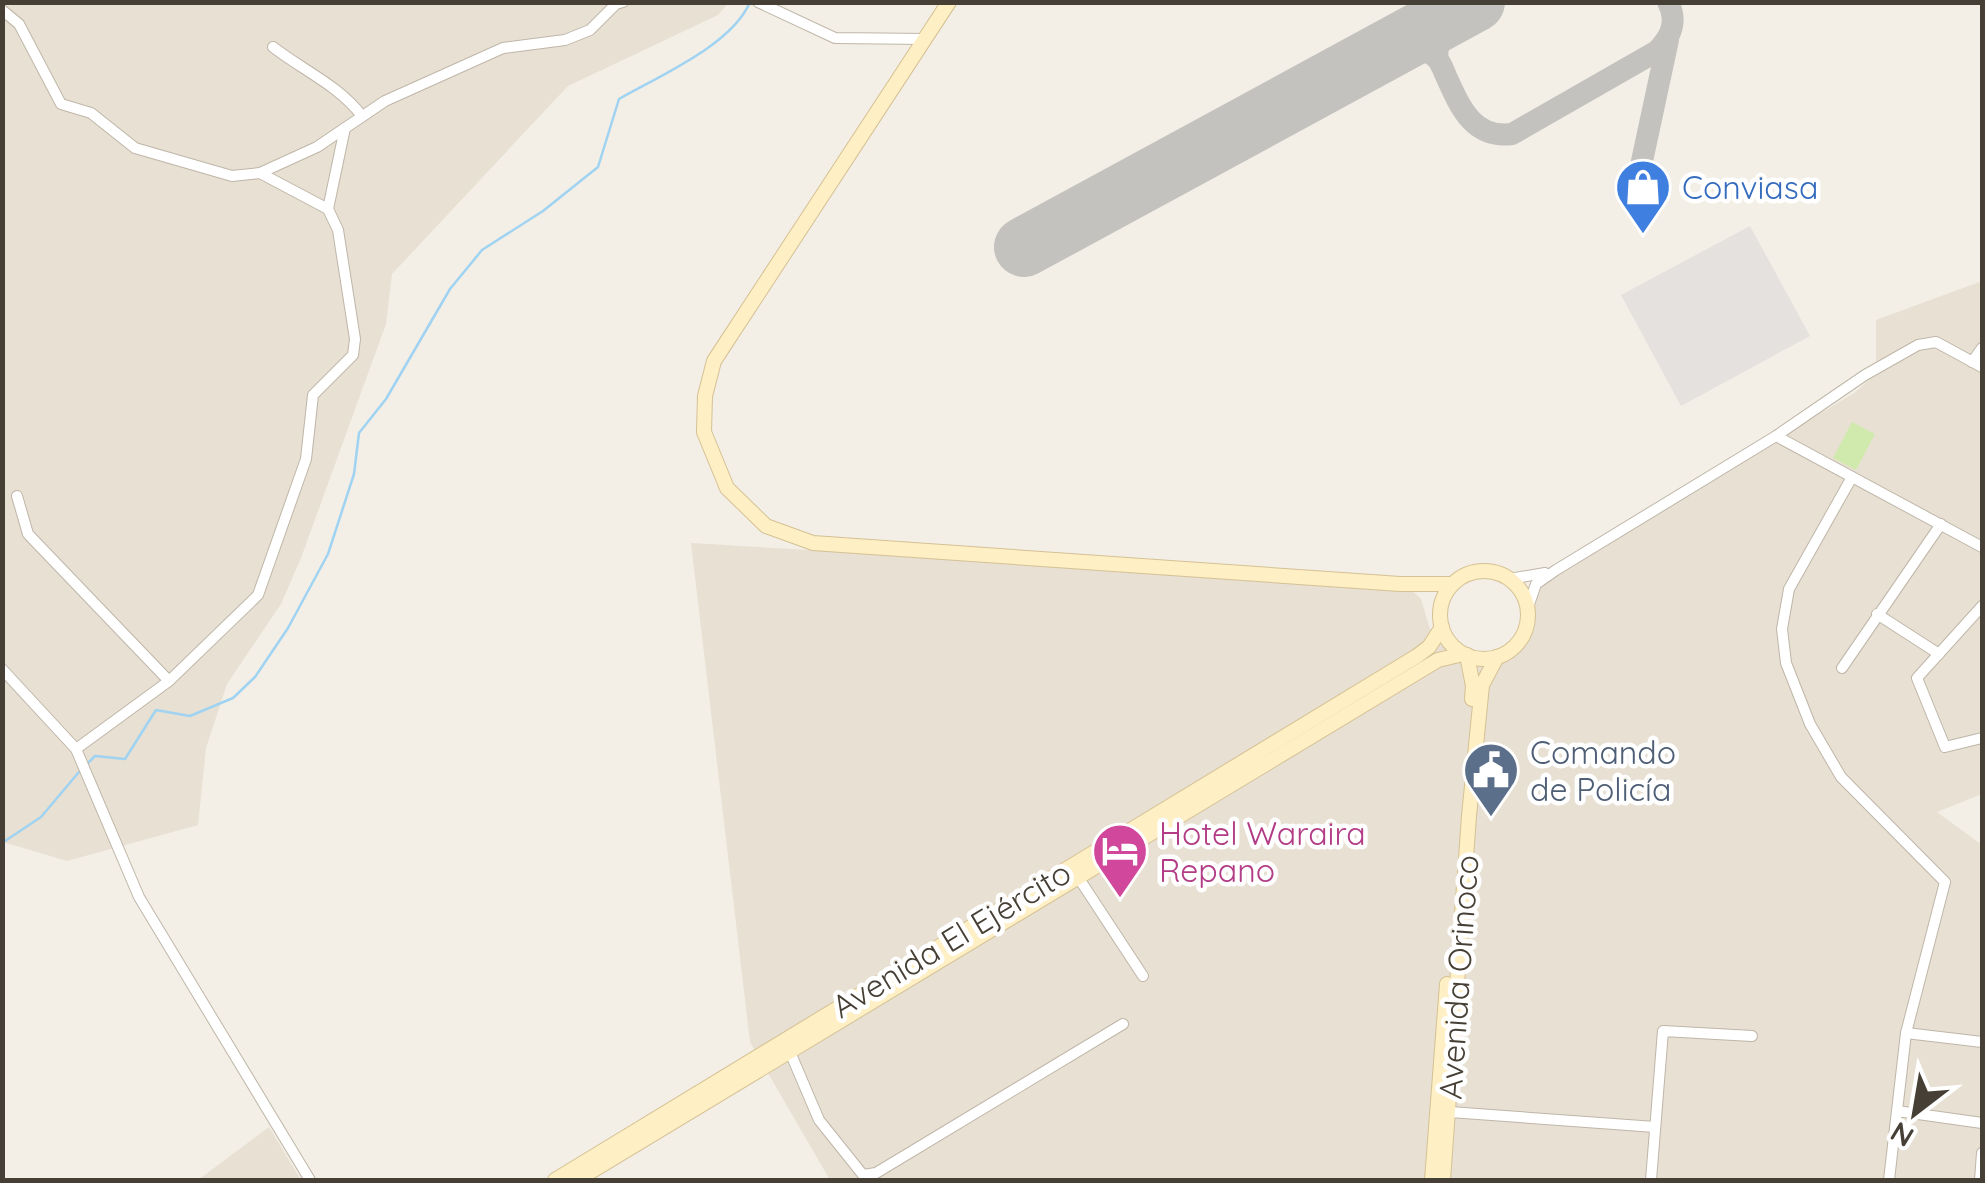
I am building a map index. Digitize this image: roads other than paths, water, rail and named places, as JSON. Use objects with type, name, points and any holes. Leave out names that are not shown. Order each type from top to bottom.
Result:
[{"type":"street","points":[[2,10],[19,24],[61,104],[91,113],[135,148],[232,176],[260,172],[317,147],[385,101],[503,48],[566,40],[590,30],[616,4],[623,2]]},
{"type":"street","points":[[758,2],[834,38],[926,39]]},
{"type":"street","points":[[950,2],[714,362],[705,396],[704,432],[727,488],[766,526],[813,543],[1400,584],[1452,584],[1479,571],[1490,571],[1509,579],[1521,591],[1528,608]]},
{"type":"street","points":[[273,47],[307,73],[329,82],[362,116]]},
{"type":"street","points":[[328,209],[345,128]]},
{"type":"street","points":[[76,749],[169,681],[258,595],[306,460],[312,395],[353,356],[355,339],[338,230],[328,209],[260,172]]},
{"type":"street","points":[[1400,584],[1418,591],[1441,621],[1450,642],[1465,654],[1482,659],[1498,657],[1509,652],[1525,632],[1536,584],[1556,570],[1918,344],[1936,342],[1977,365],[1982,348]]},
{"type":"street","points":[[1776,436],[1982,547]]},
{"type":"street","points":[[1852,477],[1789,589],[1782,629],[1786,663],[1810,724],[1840,777],[1945,882],[1906,1033],[1889,1180]]},
{"type":"street","points":[[17,496],[28,534],[169,681]]},
{"type":"street","points":[[1842,668],[1941,524]]},
{"type":"street","points":[[1509,579],[1556,570]]},
{"type":"street","points":[[1441,621],[1441,604],[1452,584]]},
{"type":"street","points":[[1982,606],[1917,678],[1945,747],[1982,738]]},
{"type":"street","points":[[1877,614],[1939,654]]},
{"type":"street","name":"Avenida El Ejército","points":[[556,1180],[1417,656],[1429,647],[1441,621]]},
{"type":"street","name":"Avenida El Ejército","points":[[578,1180],[1438,660],[1465,654]]},
{"type":"street","name":"Avenida Orinoco","points":[[1432,1180],[1473,686],[1465,654]]},
{"type":"street","name":"Avenida Orinoco","points":[[1444,1180],[1468,826],[1482,685],[1498,657]]},
{"type":"street","points":[[2,669],[76,749],[140,897],[310,1180]]},
{"type":"street","points":[[1078,877],[1143,976]]},
{"type":"street","points":[[790,1052],[819,1120],[863,1175],[876,1173],[1123,1024]]},
{"type":"street","points":[[1650,1180],[1663,1031],[1752,1036]]},
{"type":"street","points":[[1906,1033],[1982,1042]]},
{"type":"street","points":[[1898,1111],[1982,1123]]},
{"type":"street","points":[[1450,1112],[1655,1127]]},
{"type":"street","points":[[1980,1180],[1982,1152]]},
{"type":"waterway","points":[[88,763],[95,756],[125,759],[156,710],[190,716],[233,698],[255,677],[288,628],[328,554],[354,474],[359,433],[386,399],[450,289],[482,250],[543,211],[598,167],[619,99],[711,46],[741,18],[750,2]]},
{"type":"waterway","points":[[2,843],[41,817],[79,772]]},
{"type":"place","name":"Conviasa","points":[[1643,236]]},
{"type":"place","name":"Comando de Policía","points":[[1491,819]]},
{"type":"place","name":"Hotel Waraira Repano","points":[[1120,900]]}]
